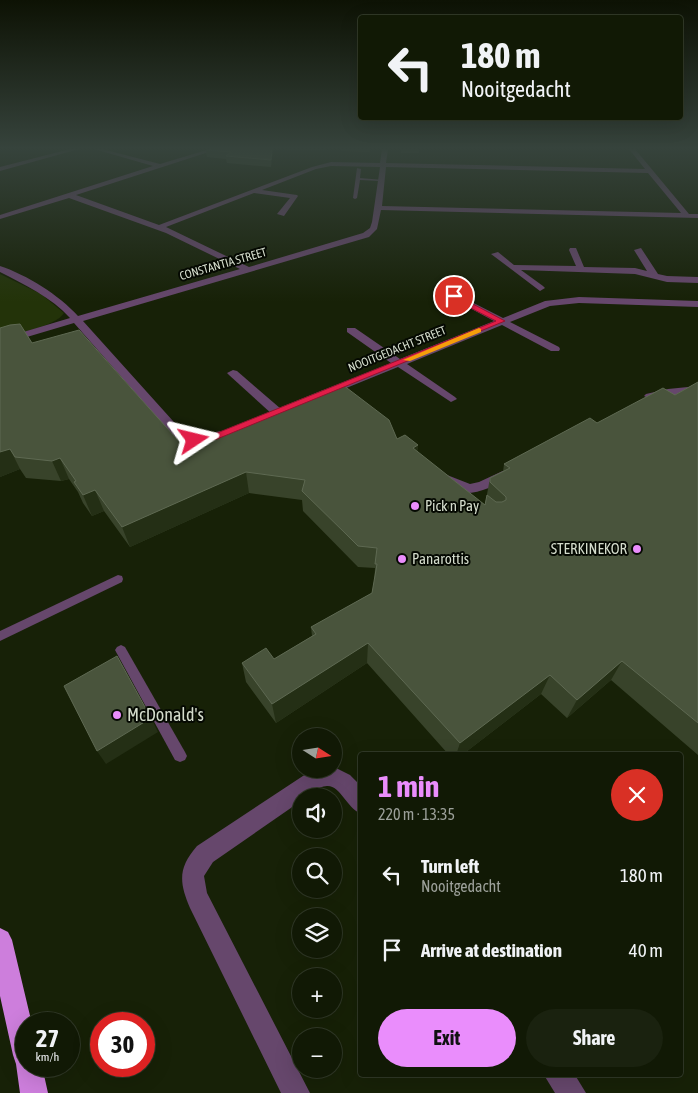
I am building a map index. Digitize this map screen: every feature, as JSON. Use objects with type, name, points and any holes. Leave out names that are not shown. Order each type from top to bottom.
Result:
[{"type":"highway","points":[[0,940],[16,1012]]},
{"type":"highway","points":[[31,1077],[34,1093]]},
{"type":"street","points":[[0,217],[53,200]]},
{"type":"street","points":[[82,200],[160,227],[249,270]]},
{"type":"street","points":[[160,227],[230,200]]},
{"type":"street","points":[[281,214],[292,200]]},
{"type":"street","name":"CONSTANTIA STREET","points":[[0,342],[366,234],[375,226],[379,200]]},
{"type":"street","points":[[674,200],[687,216]]},
{"type":"street","points":[[378,208],[698,216]]},
{"type":"street","points":[[573,250],[581,269]]},
{"type":"street","points":[[638,250],[654,275]]},
{"type":"street","points":[[495,254],[515,267],[540,288]]},
{"type":"street","points":[[515,267],[636,271],[670,279],[698,280]]},
{"type":"street","points":[[0,269],[52,296],[66,307],[91,343],[172,428],[183,437],[194,440],[206,439],[232,430]]},
{"type":"street","points":[[454,296],[555,349]]},
{"type":"street","name":"NOOITGEDACHT STREET","points":[[318,396],[542,305],[565,300],[696,306]]},
{"type":"street","points":[[350,330],[451,398]]},
{"type":"street","points":[[233,373],[277,412]]},
{"type":"street","points":[[640,400],[668,392],[698,389]]},
{"type":"street","points":[[334,390],[349,402]]},
{"type":"street","points":[[440,474],[460,487],[476,490],[515,469]]},
{"type":"street","points":[[296,1093],[198,900],[193,886],[193,870],[205,854],[319,777],[336,776],[350,789],[358,800]]},
{"type":"street","points":[[560,1077],[572,1093]]},
{"type":"lane","points":[[25,334],[33,342]]},
{"type":"lane","points":[[460,487],[473,500]]},
{"type":"lane","points":[[0,636],[118,579]]},
{"type":"lane","points":[[122,650],[180,756]]},
{"type":"green space","points":[[0,274],[41,294],[64,313],[44,326],[0,338]]},
{"type":"building","points":[[20,324],[32,343],[79,330],[184,447],[322,391],[343,385],[389,420],[397,439],[405,435],[418,445],[413,448],[485,505],[487,495],[496,502],[506,500],[506,497],[490,482],[490,478],[510,468],[504,464],[590,418],[597,423],[663,388],[675,395],[698,382],[698,723],[622,661],[577,700],[550,675],[460,743],[368,643],[272,704],[242,663],[266,648],[274,659],[316,634],[311,627],[372,593],[377,564],[375,564],[377,548],[358,546],[302,491],[305,480],[246,472],[122,527],[95,490],[83,495],[60,458],[52,461],[15,457],[10,449],[0,452],[0,328]]},
{"type":"building","name":"McDonald's","points":[[117,656],[151,718],[97,751],[64,686]]},
{"type":"slow traffic","points":[[407,360],[479,331]]},
{"type":"place","name":"Pick n Pay","points":[[415,506]]},
{"type":"place","name":"STERKINEKOR","points":[[637,549]]},
{"type":"place","name":"Panarottis","points":[[402,559]]},
{"type":"place","name":"McDonald's","points":[[117,715]]},
{"type":"route","points":[[194,440],[214,437],[502,321],[454,296]]}]
